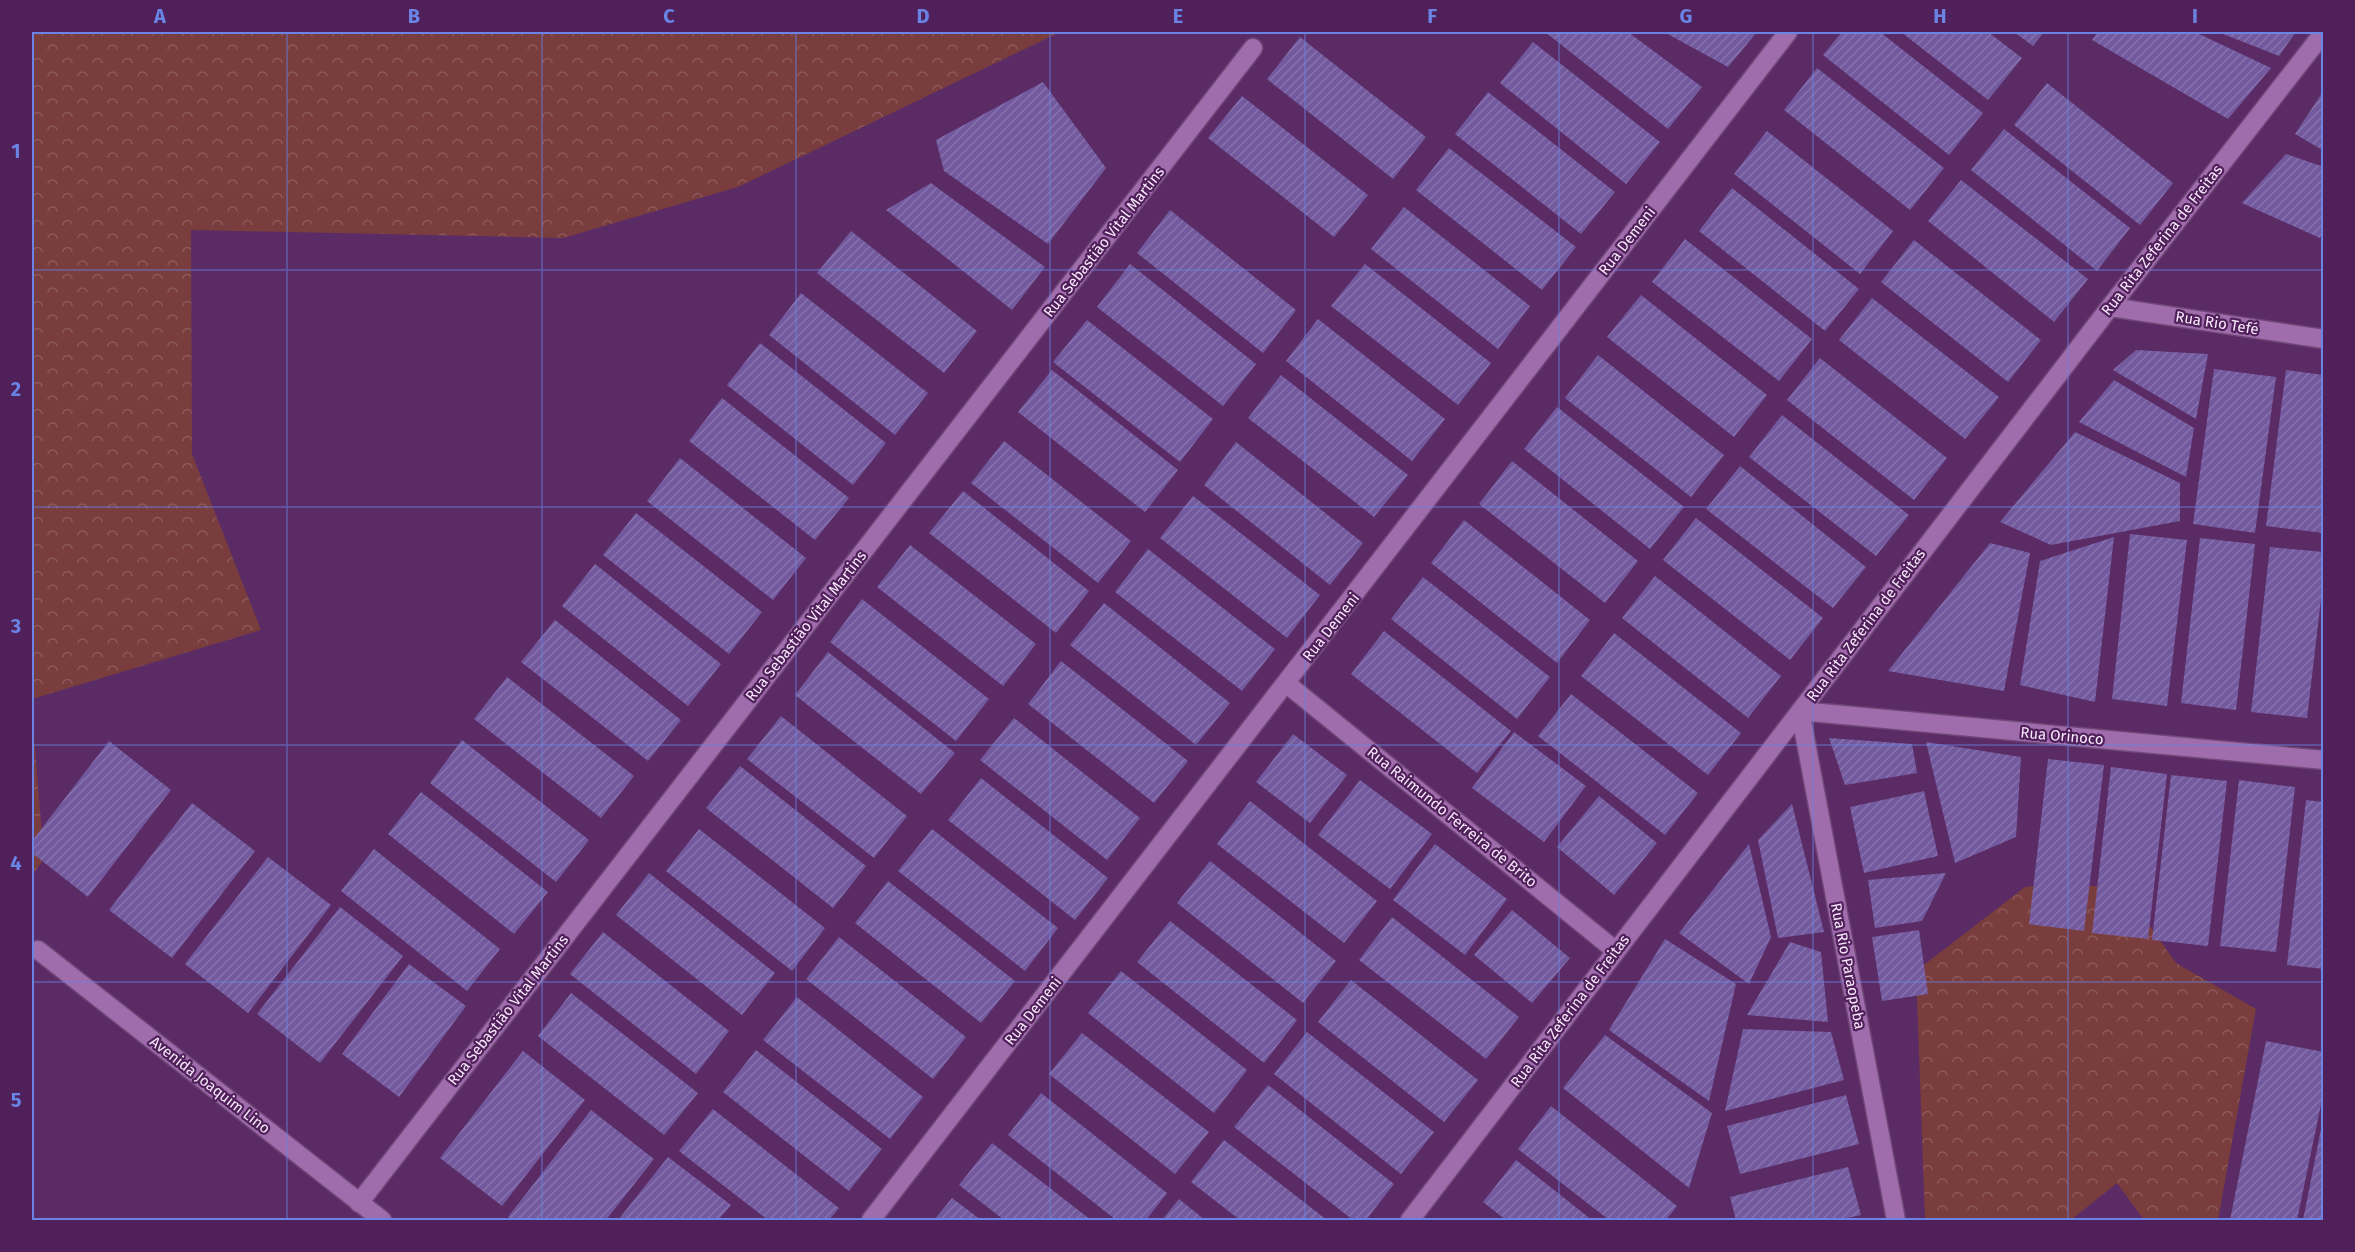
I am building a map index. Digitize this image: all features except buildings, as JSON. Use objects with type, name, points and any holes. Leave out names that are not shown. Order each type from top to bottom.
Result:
[{"type":"street","name":"Rua Demeni","points":[[872,1221],[1788,32]]},
{"type":"street","name":"Rua Rita Zeferina de Freitas","points":[[1410,1221],[2110,306],[2324,32]]},
{"type":"street","name":"Rua Sebastião Vital Martins","points":[[359,1203],[1253,48]]},
{"type":"street","name":"Rua Rio Tefé","points":[[2110,306],[2324,339]]},
{"type":"street","name":"Rua Raimundo Ferreira de Brito","points":[[1287,684],[1616,951]]},
{"type":"street","name":"Rua Orinoco","points":[[1800,711],[2324,760]]},
{"type":"street","name":"Rua Rio Paraopeba","points":[[1800,711],[1896,1221]]},
{"type":"street","name":"Avenida Joaquim Lino","points":[[38,950],[382,1221]]},
{"type":"green space","points":[[32,32],[1060,32],[738,187],[563,238],[191,230],[192,454],[261,630],[32,699]]},
{"type":"green space","points":[[32,713],[44,859],[32,875]]},
{"type":"green space","points":[[2066,882],[2125,891],[2176,963],[2256,1009],[2218,1220],[2144,1220],[2117,1183],[2071,1220],[1925,1220],[1916,971],[2025,887]]}]
